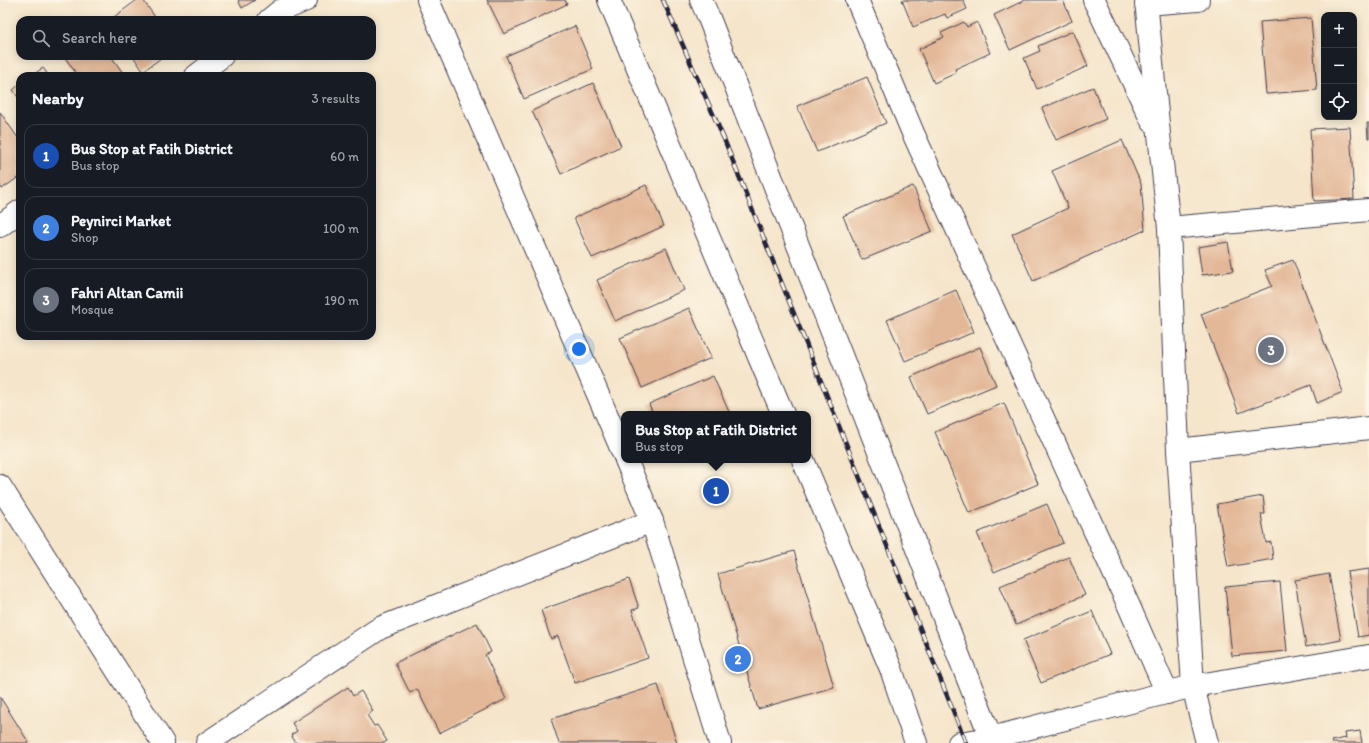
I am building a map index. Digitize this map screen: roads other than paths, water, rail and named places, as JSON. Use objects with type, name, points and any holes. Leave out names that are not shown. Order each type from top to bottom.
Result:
[{"type":"street","points":[[274,16],[280,11],[306,0]]},
{"type":"street","points":[[428,0],[621,448]]},
{"type":"street","points":[[609,0],[782,411]]},
{"type":"street","points":[[701,0],[991,738]]},
{"type":"street","points":[[857,0],[913,133],[1128,604],[1167,693]]},
{"type":"street","points":[[1094,0],[1159,134]]},
{"type":"street","points":[[1198,0],[1146,2],[1169,228],[1178,450],[1192,686],[1207,743]]},
{"type":"street","points":[[201,72],[217,60]]},
{"type":"street","points":[[1169,228],[1369,210]]},
{"type":"street","points":[[0,226],[16,214]]},
{"type":"street","points":[[1178,450],[1369,428]]},
{"type":"street","points":[[627,463],[652,521],[720,743]]},
{"type":"street","points":[[804,463],[891,669],[916,743]]},
{"type":"street","points":[[0,486],[164,743]]},
{"type":"street","points":[[207,743],[380,628],[652,521]]},
{"type":"street","points":[[960,743],[991,738],[1192,686],[1369,656]]},
{"type":"railway","points":[[663,0],[724,139],[966,743]]},
{"type":"place","name":"Fahri Altan Camii","points":[[1271,350]]},
{"type":"place","name":"Bus Stop at Fatih District","points":[[716,491]]},
{"type":"place","name":"Peynirci Market","points":[[738,659]]}]
